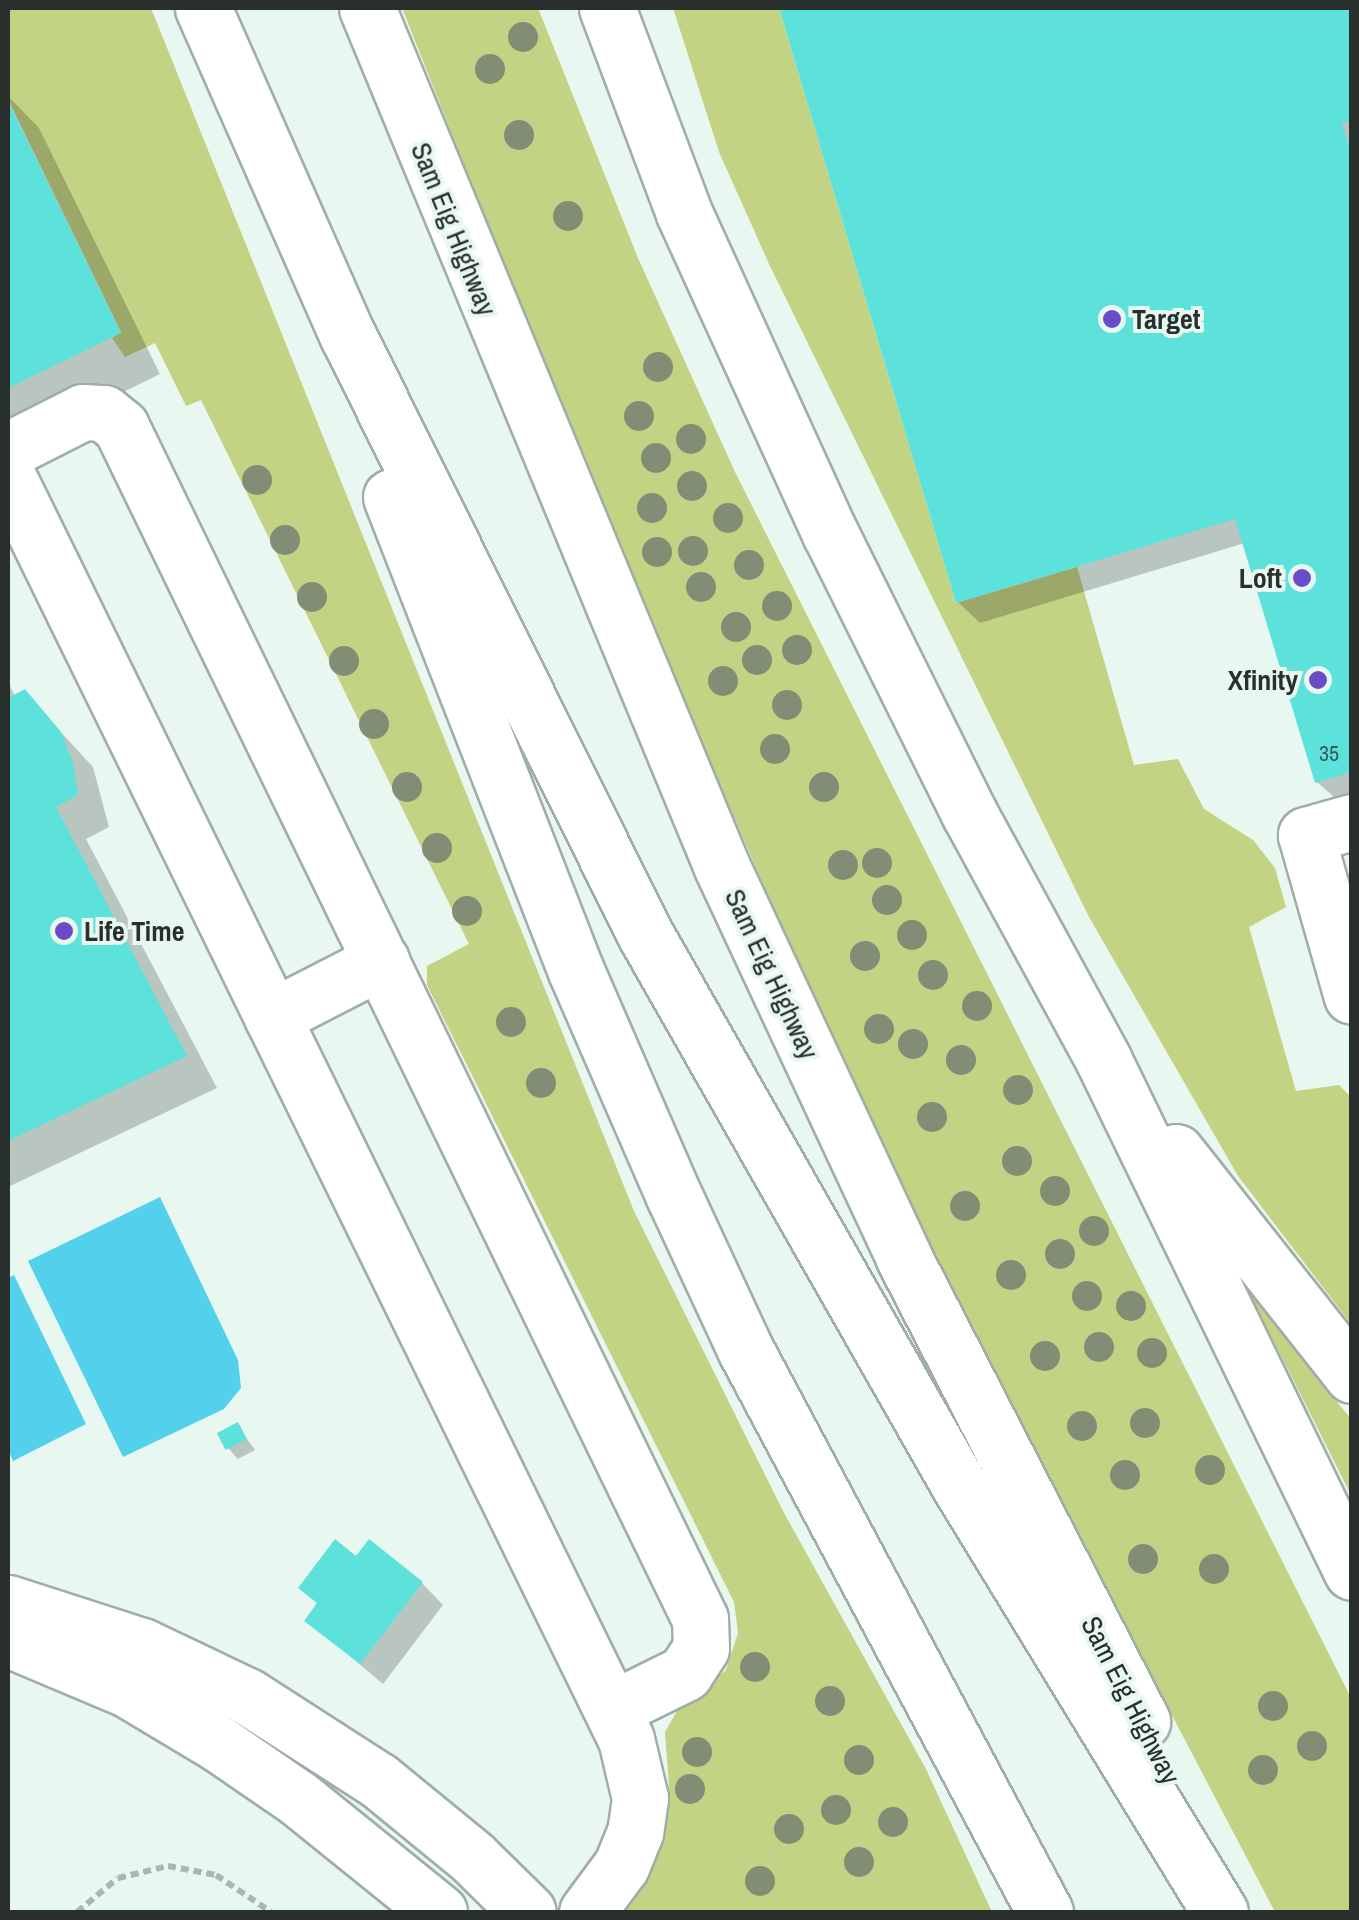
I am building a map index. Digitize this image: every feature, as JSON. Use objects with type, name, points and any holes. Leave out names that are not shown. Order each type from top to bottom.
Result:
[{"type":"main road","points":[[202,8],[428,505],[645,934],[960,1485],[1220,1912]]},
{"type":"main road","name":"Sam Eig Highway","points":[[366,8],[722,867],[904,1258],[1240,1912]]},
{"type":"main road","points":[[607,8],[684,213],[830,533],[969,813],[1103,1059],[1352,1572]]},
{"type":"main road","points":[[622,8],[650,121]]},
{"type":"main road","points":[[270,160],[422,582],[674,1196],[763,1384],[1045,1912]]},
{"type":"main road","points":[[8,450],[83,412],[104,413],[121,426],[704,1634],[685,1673],[612,1709]]},
{"type":"main road","points":[[8,477],[612,1709],[635,1766],[640,1798],[621,1866],[587,1912]]},
{"type":"main road","points":[[1329,829],[1352,996]]},
{"type":"main road","points":[[272,1016],[381,961]]},
{"type":"main road","points":[[1103,1059],[1352,1375]]},
{"type":"main road","points":[[8,1603],[142,1646],[247,1696],[378,1780],[472,1856],[528,1912]]},
{"type":"main road","points":[[8,1639],[127,1690],[219,1744],[300,1799],[439,1912]]},
{"type":"path","points":[[77,1912],[118,1878],[168,1866],[230,1882],[270,1912]]},
{"type":"green space","points":[[8,8],[151,8],[634,1211],[783,1511],[926,1769],[992,1912],[624,1910],[664,1837],[670,1800],[665,1732],[677,1711],[726,1670],[738,1633],[734,1602],[427,985],[427,966],[469,944],[201,400],[186,406],[155,343],[125,357],[112,338],[121,332],[8,99]]},
{"type":"green space","points":[[402,8],[538,8],[638,258],[735,472],[1351,1698],[1351,1912],[1275,1912],[984,1356],[820,1015],[602,513]]},
{"type":"green space","points":[[673,8],[779,8],[956,603],[1077,567],[1134,765],[1178,759],[1204,809],[1253,840],[1275,868],[1286,907],[1249,927],[1296,1091],[1339,1085],[1351,1097],[1351,1324],[1238,1176],[1089,917],[769,264],[719,152]]},
{"type":"green space","points":[[1250,1294],[1351,1419],[1351,1495]]},
{"type":"water","points":[[160,1197],[238,1360],[241,1388],[224,1409],[123,1457],[28,1261]]},
{"type":"water","points":[[14,1275],[86,1424],[13,1461],[8,1449],[8,1278]]},
{"type":"building","name":"Target","points":[[779,8],[1352,8],[1352,121],[1342,123],[1352,155],[1352,772],[1315,783],[1235,519],[956,603]]},
{"type":"building","points":[[8,101],[121,333],[8,388]]},
{"type":"building","name":"Life Time","points":[[25,689],[61,732],[73,763],[78,795],[56,807],[187,1056],[8,1141],[8,698]]},
{"type":"building","points":[[238,1422],[247,1439],[226,1450],[217,1433]]},
{"type":"building","points":[[335,1539],[356,1556],[369,1539],[423,1582],[360,1664],[304,1621],[317,1603],[298,1588]]},
{"type":"place","name":"Target","points":[[1112,319]]},
{"type":"place","name":"Loft","points":[[1302,578]]},
{"type":"place","name":"Xfinity","points":[[1318,680]]},
{"type":"place","name":"Life Time","points":[[64,931]]}]
